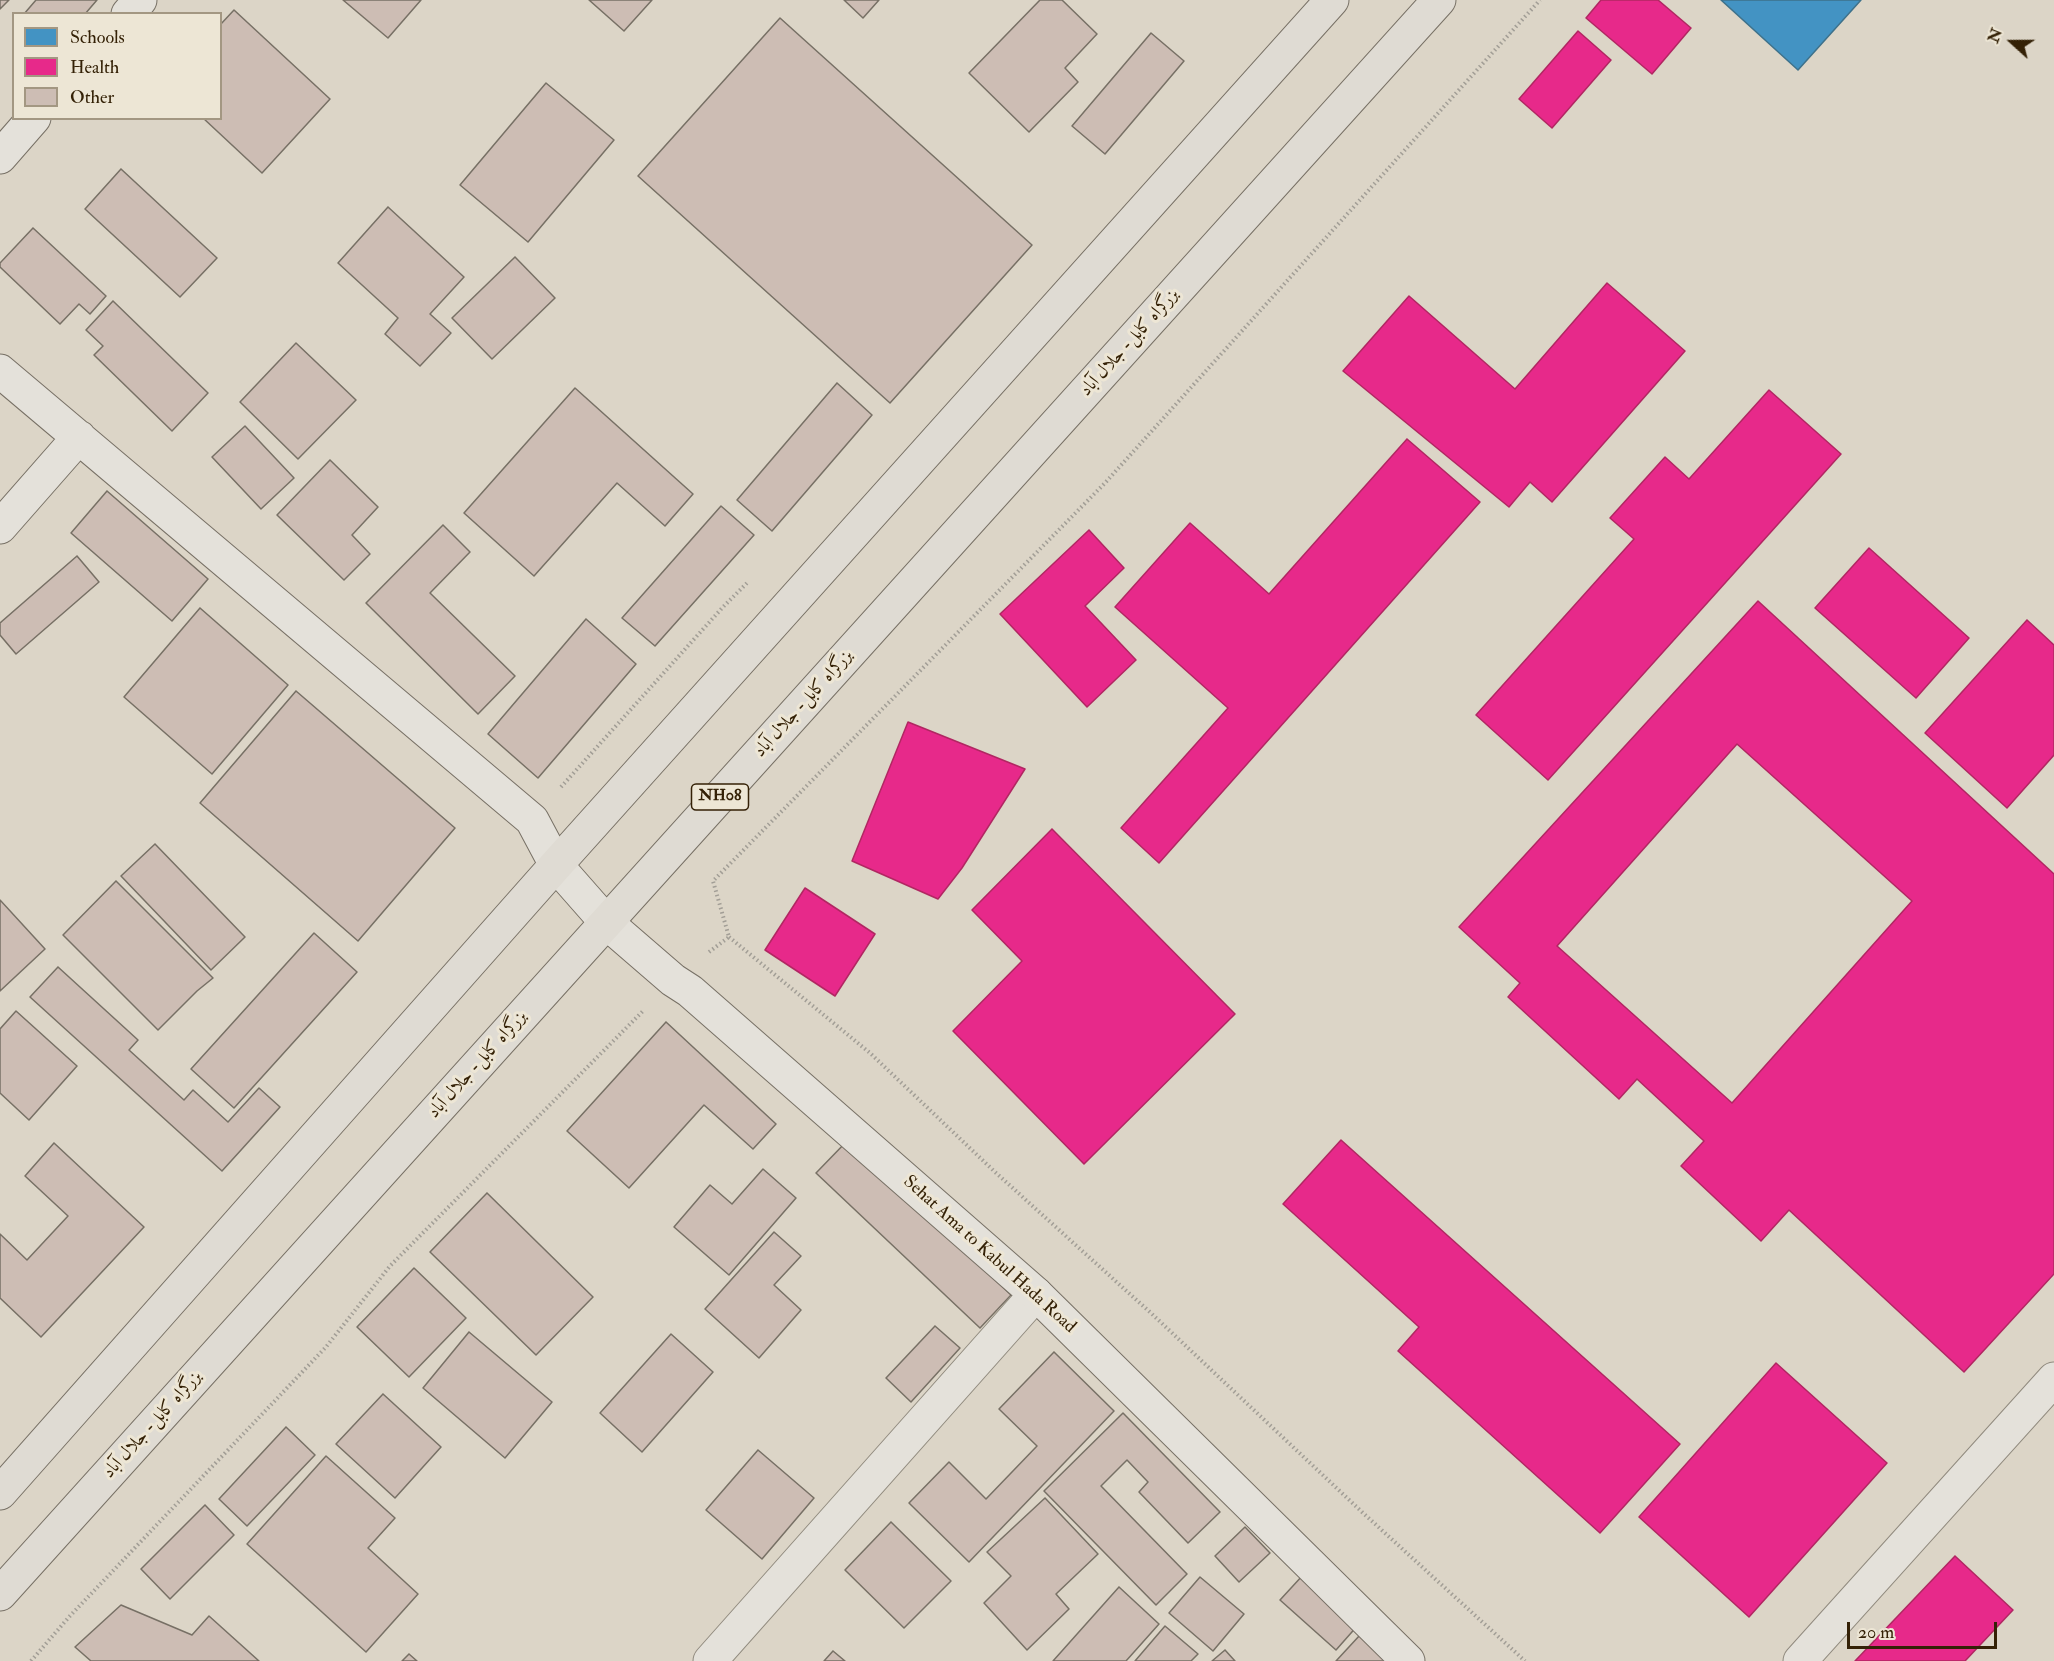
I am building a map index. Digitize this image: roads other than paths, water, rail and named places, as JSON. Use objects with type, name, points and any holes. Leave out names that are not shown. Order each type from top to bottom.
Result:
[{"type":"highway","points":[[0,1493],[556,865],[1332,0]]},
{"type":"highway","name":"بزرگراه کابل- جلال آباد","points":[[0,1594],[1439,0]]},
{"type":"street","points":[[130,12],[140,0]]},
{"type":"street","points":[[0,157],[32,120]]},
{"type":"street","name":"Sehat Ama to Kabul Hada Road","points":[[0,371],[532,820],[556,865],[607,923],[690,992],[1036,1294],[1408,1661]]},
{"type":"street","points":[[0,527],[79,437]]},
{"type":"street","points":[[710,1661],[1036,1294]]},
{"type":"street","points":[[1800,1661],[2054,1379]]}]
